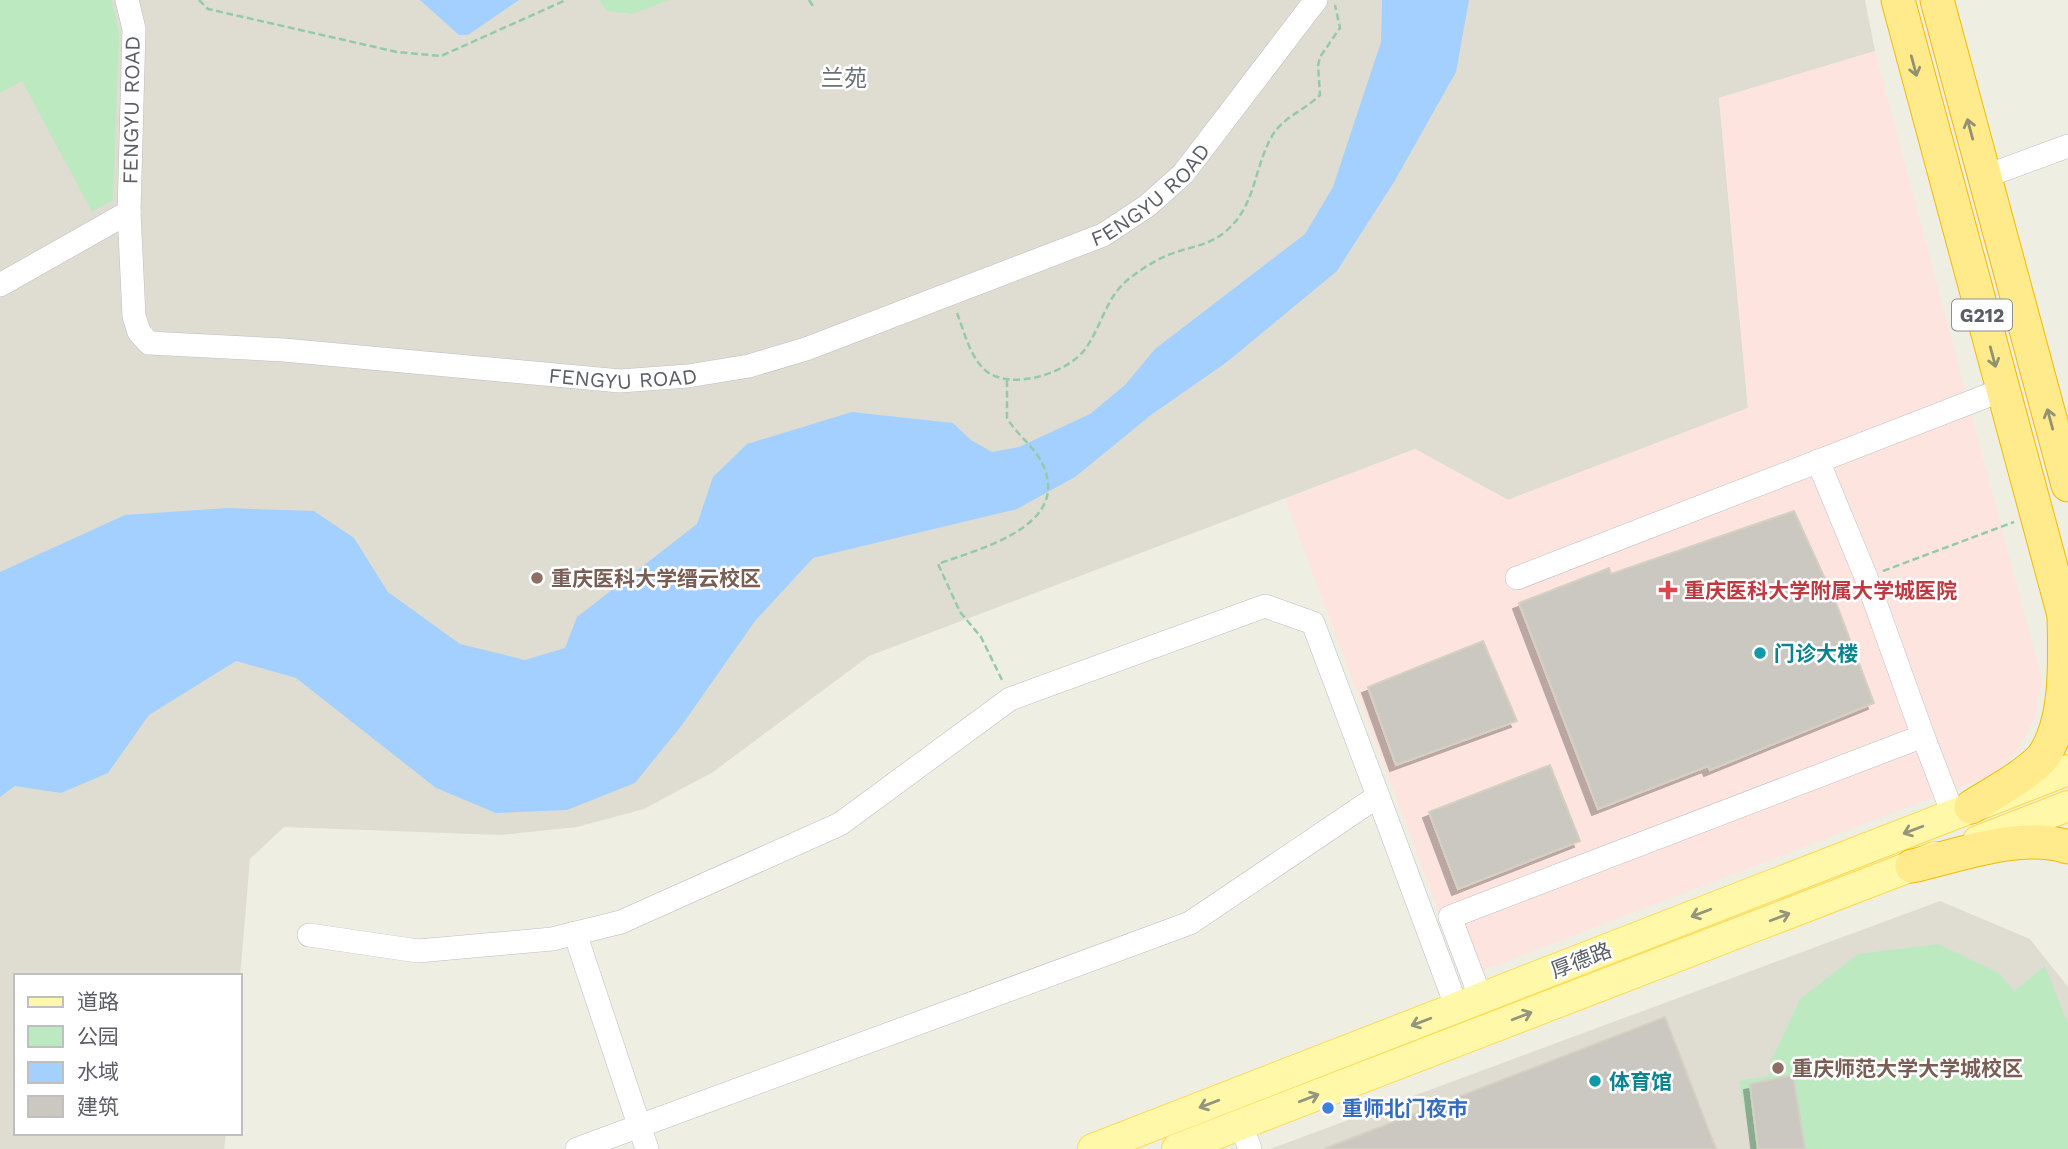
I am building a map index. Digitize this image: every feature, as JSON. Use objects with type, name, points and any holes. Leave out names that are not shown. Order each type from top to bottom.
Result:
[{"type":"highway","name":"G212","points":[[1898,0],[2066,623]]},
{"type":"highway","name":"G212","points":[[1937,0],[2068,485]]},
{"type":"highway","points":[[1962,811],[2024,774],[2045,755],[2058,731],[2065,705],[2066,623]]},
{"type":"highway","points":[[1912,866],[2024,842],[2049,841],[2068,847]]},
{"type":"main road","name":"厚德路","points":[[1093,1149],[2068,770]]},
{"type":"main road","name":"厚德路","points":[[1177,1149],[1246,1137],[1912,866],[2068,806]]},
{"type":"street","name":"FENGYU ROAD","points":[[127,0],[134,29],[129,212],[134,316],[139,332],[149,343],[164,346],[284,350],[620,381],[688,376],[749,366],[806,349],[1103,235],[1147,206],[1183,174],[1316,0]]},
{"type":"street","points":[[1984,177],[2068,146]]},
{"type":"street","points":[[0,285],[129,212]]},
{"type":"street","points":[[1517,578],[2002,390]]},
{"type":"street","points":[[1818,461],[1866,577],[1923,736],[1962,811]]},
{"type":"street","points":[[309,935],[418,951],[552,939],[621,922],[840,824],[1010,699],[1265,606],[1313,623],[1378,796],[1469,1003]]},
{"type":"street","points":[[1469,1003],[1450,917],[1923,736]]},
{"type":"street","points":[[578,1149],[1190,923],[1361,804],[1378,796]]},
{"type":"street","points":[[575,933],[647,1149]]},
{"type":"path","points":[[199,0],[208,9],[397,52],[431,56],[463,49],[566,0]]},
{"type":"path","points":[[809,0],[813,6]]},
{"type":"path","points":[[949,294],[973,355],[986,371],[1007,379],[1032,380],[1085,351],[1116,290],[1132,276],[1170,254],[1209,242],[1240,218],[1251,196],[1266,146],[1274,133],[1284,120],[1320,95],[1320,57],[1340,28],[1333,0]]},
{"type":"path","points":[[1007,379],[1007,418],[1038,454],[1045,469],[1045,499],[1030,524],[1013,536],[938,564],[960,612],[981,637],[1010,699]]},
{"type":"path","points":[[1866,577],[2036,514]]},
{"type":"shaded area","name":"重庆医科大学缙云校区","points":[[0,0],[1865,0],[1875,51],[1719,98],[1748,408],[1508,500],[1415,449],[869,656],[713,772],[644,809],[577,827],[500,835],[284,827],[250,859],[240,974],[14,974],[14,1135],[226,1135],[224,1149],[0,1149]]},
{"type":"shaded area","name":"重庆医科大学附属大学城医院","points":[[1875,51],[2042,680],[2035,717],[2017,752],[1992,775],[1463,978],[1285,499],[1415,449],[1508,500],[1748,408],[1719,98]]},
{"type":"shaded area","name":"重庆师范大学大学城校区","points":[[1940,901],[2030,939],[2068,987],[2068,1149],[1270,1149]]},
{"type":"green space","points":[[0,0],[112,0],[119,35],[113,200],[92,212],[22,81],[0,93]]},
{"type":"green space","points":[[599,0],[669,0],[632,14],[607,11]]},
{"type":"green space","points":[[1938,944],[1999,973],[2014,991],[2045,966],[2068,1024],[2068,1149],[1752,1149],[1739,1081],[1769,1076],[1771,1061],[1800,999],[1858,954]]},
{"type":"water","points":[[420,0],[519,0],[468,35],[459,35]]},
{"type":"water","points":[[1382,0],[1469,0],[1456,72],[1394,182],[1337,271],[1227,362],[1151,415],[1075,477],[1017,509],[813,558],[755,621],[682,725],[635,783],[567,810],[496,813],[436,788],[296,678],[236,661],[149,715],[108,773],[61,793],[15,786],[0,797],[0,572],[125,515],[227,508],[314,511],[354,538],[388,592],[460,644],[525,660],[565,648],[577,617],[697,524],[713,477],[747,444],[852,412],[953,423],[971,440],[992,452],[1019,447],[1090,414],[1125,385],[1155,349],[1305,234],[1333,187],[1381,42]]},
{"type":"building","points":[[1794,511],[1836,603],[1874,703],[1710,770],[1708,766],[1598,809],[1519,603],[1609,568],[1611,574]]},
{"type":"building","points":[[1483,641],[1517,721],[1396,765],[1368,687]]},
{"type":"building","points":[[1550,765],[1580,841],[1458,889],[1429,812]]},
{"type":"building","name":"体育馆","points":[[1665,1017],[1716,1149],[1326,1149],[1326,1148]]},
{"type":"building","points":[[1793,1075],[1805,1149],[1758,1149],[1750,1084]]},
{"type":"place","name":"重庆医科大学缙云校区","points":[[537,578]]},
{"type":"place","name":"重庆医科大学附属大学城医院","points":[[1668,590]]},
{"type":"place","name":"门诊大楼","points":[[1760,653]]},
{"type":"place","name":"重庆师范大学大学城校区","points":[[1778,1068]]},
{"type":"place","name":"体育馆","points":[[1595,1081]]},
{"type":"place","name":"重师北门夜市","points":[[1328,1108]]},
{"type":"district","name":"兰苑","points":[[844,78]]}]
